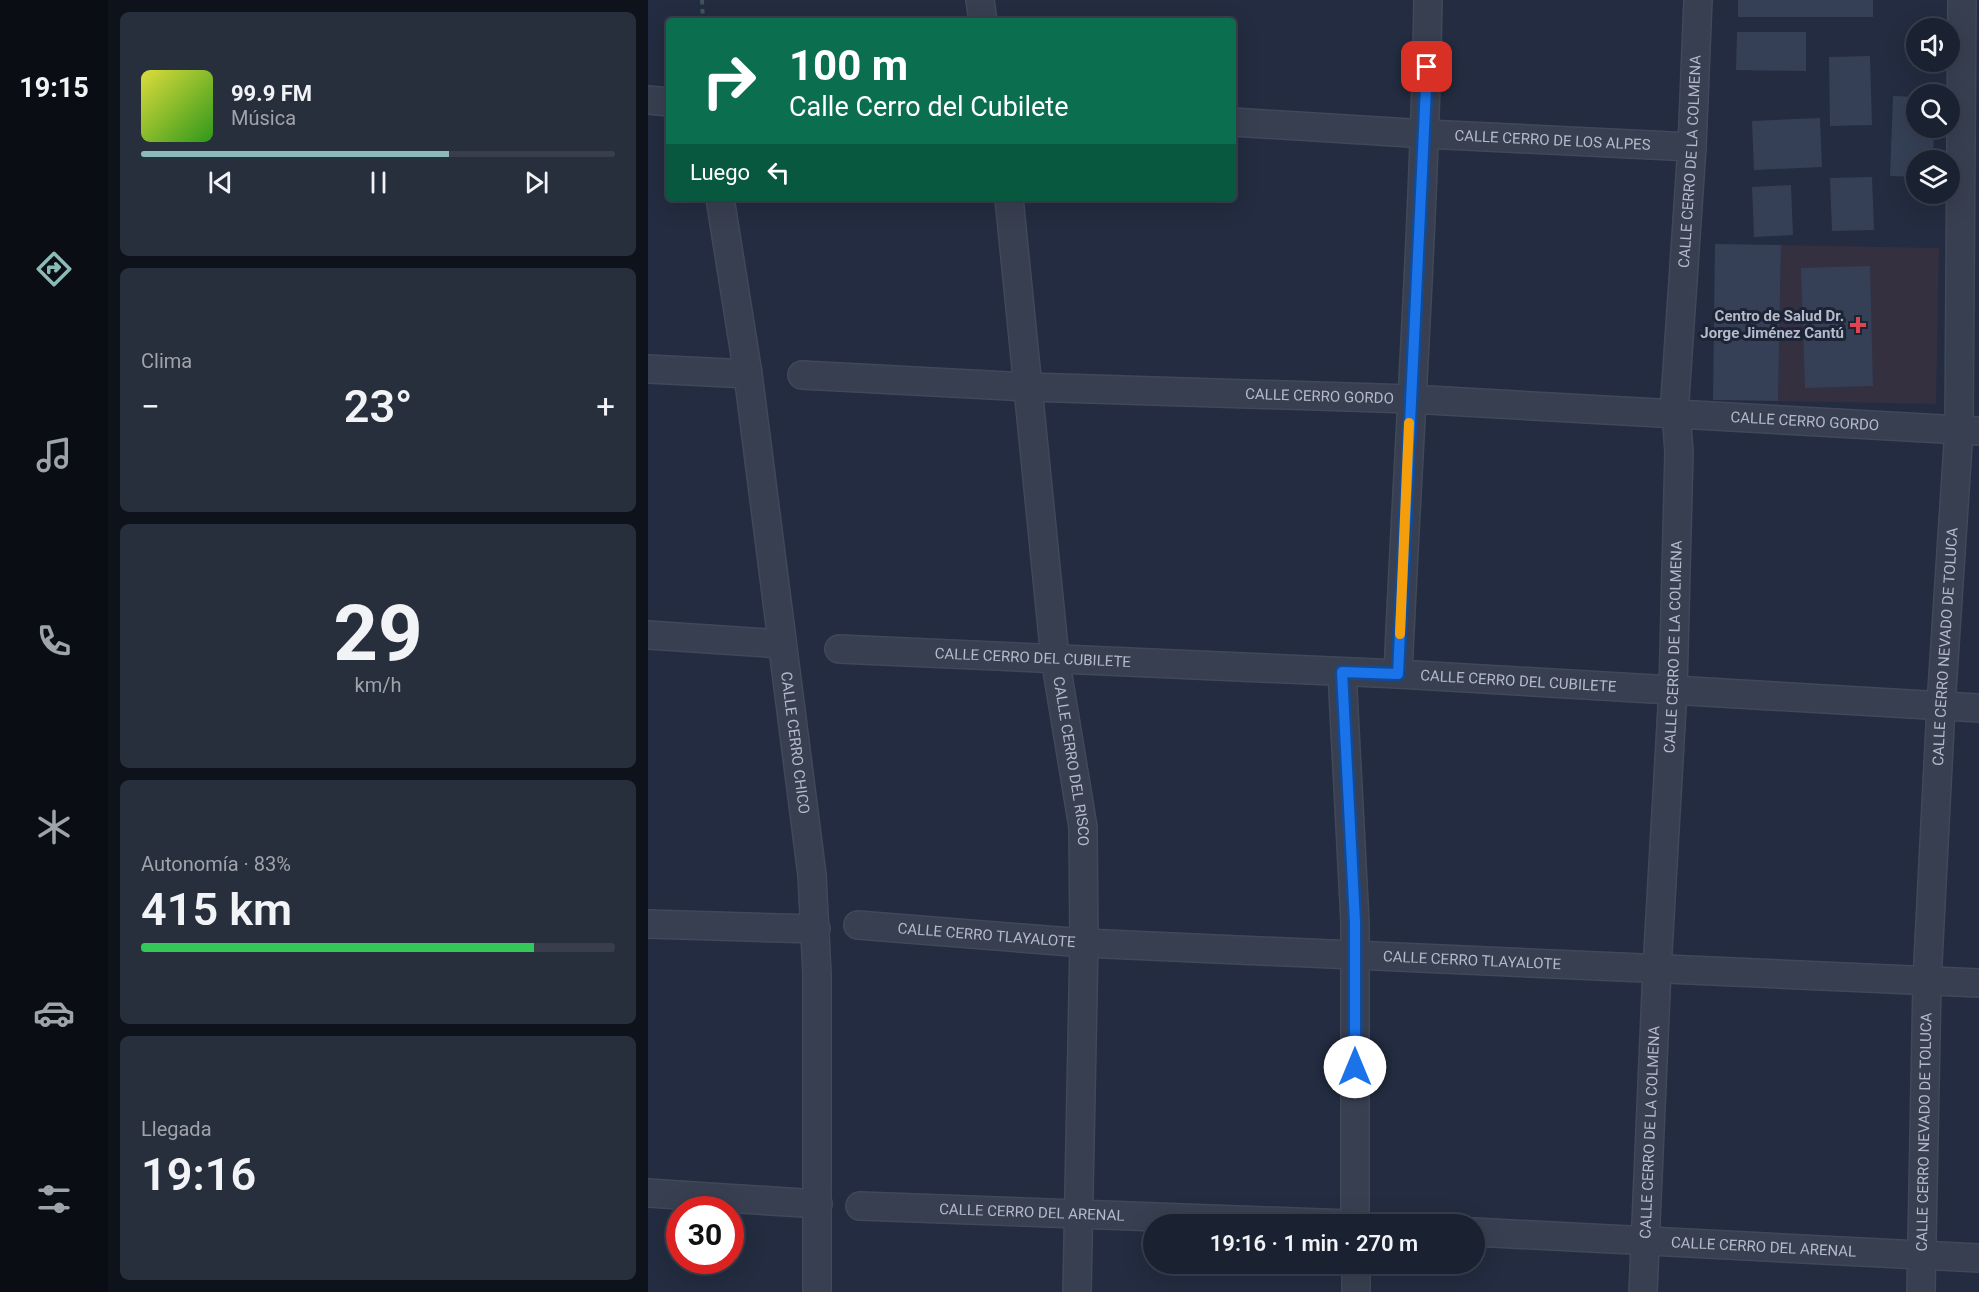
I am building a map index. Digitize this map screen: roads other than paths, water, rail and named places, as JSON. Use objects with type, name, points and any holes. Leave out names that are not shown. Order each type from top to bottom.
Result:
[{"type":"street","points":[[980,0],[983,18]]},
{"type":"street","points":[[1398,674],[1410,399],[1426,134],[1428,0]]},
{"type":"street","name":"CALLE CERRO DE LA COLMENA","points":[[1643,1292],[1657,969],[1673,690],[1679,452],[1676,380],[1692,147],[1698,0]]},
{"type":"street","name":"CALLE CERRO NEVADO DE TOLUCA","points":[[1921,1292],[1927,981],[1941,706],[1969,430],[1962,0]]},
{"type":"street","points":[[648,100],[666,102]]},
{"type":"street","name":"CALLE CERRO DE LOS ALPES","points":[[1236,122],[1692,147]]},
{"type":"street","name":"CALLE CERRO CHICO","points":[[720,201],[748,374],[809,839],[816,929],[817,1292]]},
{"type":"street","name":"CALLE CERRO DEL RISCO","points":[[1009,201],[1055,658],[1083,827],[1084,943],[1077,1292]]},
{"type":"street","points":[[648,369],[748,374]]},
{"type":"street","name":"CALLE CERRO GORDO","points":[[802,375],[1028,387],[1410,399],[1677,416],[1969,430]]},
{"type":"street","points":[[648,635],[782,644]]},
{"type":"street","name":"CALLE CERRO DEL CUBILETE","points":[[839,649],[1398,674],[1979,708]]},
{"type":"street","points":[[1342,672],[1355,955],[1355,1214]]},
{"type":"street","points":[[648,924],[816,929]]},
{"type":"street","name":"CALLE CERRO TLAYALOTE","points":[[858,925],[1084,943],[1979,983]]},
{"type":"street","points":[[648,1193],[818,1204]]},
{"type":"street","name":"CALLE CERRO DEL ARENAL","points":[[861,1206],[1143,1216]]},
{"type":"street","name":"CALLE CERRO DEL ARENAL","points":[[1485,1233],[1645,1243],[1979,1258]]},
{"type":"street","points":[[1356,1274],[1356,1292]]},
{"type":"place","name":"Centro de Salud Dr. Jorge Jiménez Cantú","points":[[1858,325]]}]
